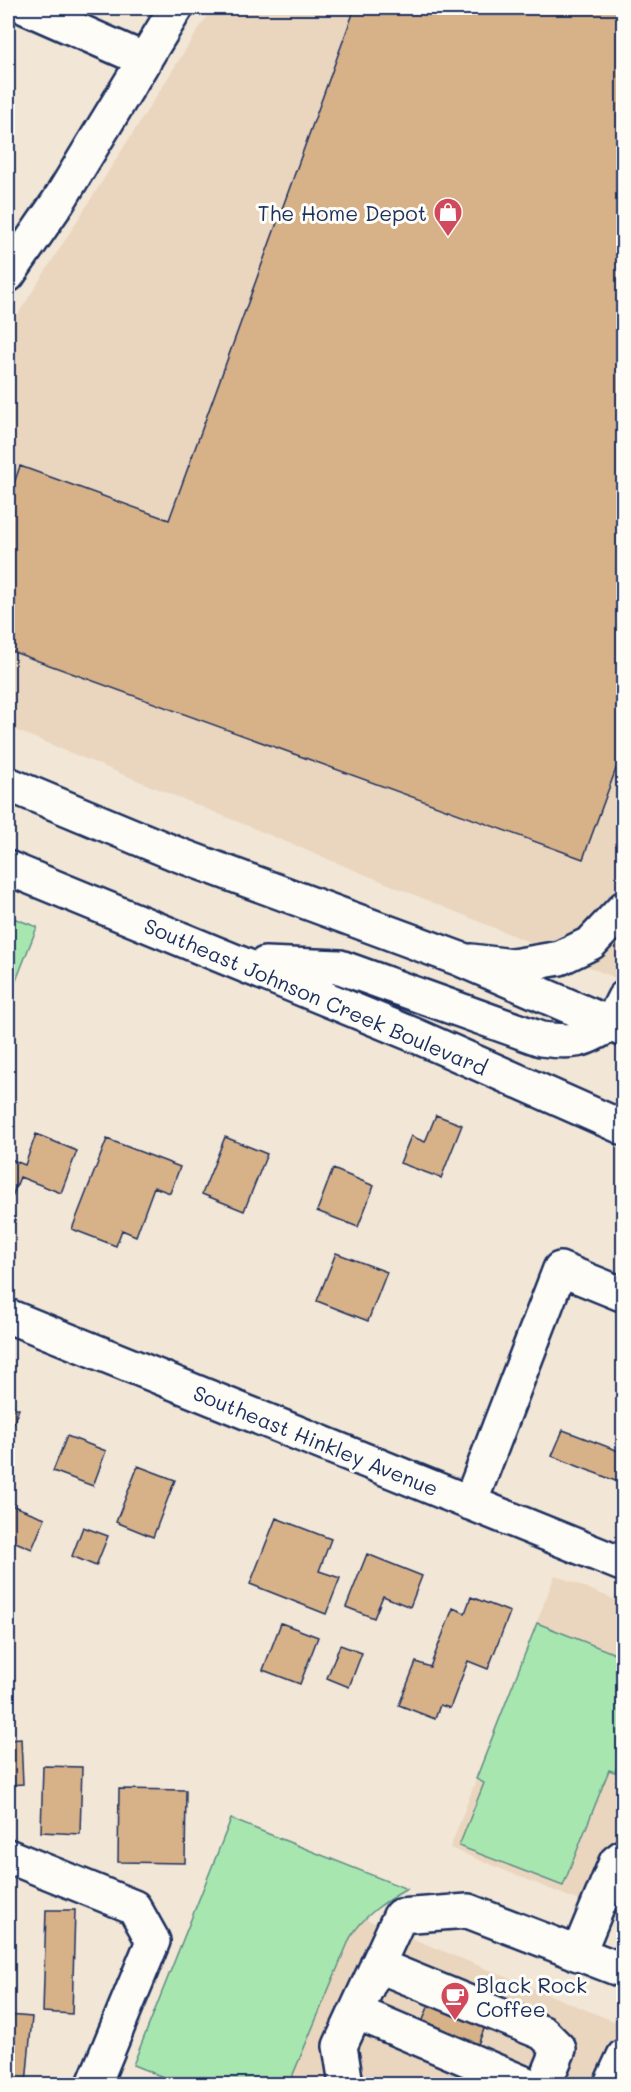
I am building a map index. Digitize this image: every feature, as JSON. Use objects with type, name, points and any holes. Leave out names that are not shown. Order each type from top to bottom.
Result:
[{"type":"main road","points":[[27,8],[145,60]]},
{"type":"main road","points":[[8,275],[58,202],[176,8]]},
{"type":"main road","points":[[8,784],[174,853],[619,1018]]},
{"type":"main road","name":"Southeast Johnson Creek Boulevard","points":[[8,868],[414,1035],[624,1128]]},
{"type":"main road","points":[[460,959],[513,966],[560,958],[591,943],[624,908]]},
{"type":"main road","points":[[242,963],[340,967],[542,1039],[569,1043],[591,1037],[619,1018]]},
{"type":"main road","points":[[470,1503],[560,1269],[624,1295]]},
{"type":"main road","name":"Southeast Hinkley Avenue","points":[[8,1316],[624,1565]]},
{"type":"main road","points":[[8,1856],[134,1907],[153,1941],[94,2085]]},
{"type":"main road","points":[[578,1954],[616,1862],[624,1856]]},
{"type":"main road","points":[[346,2085],[340,2046],[400,1916],[468,1911],[624,1971]]},
{"type":"main road","points":[[377,1965],[543,2033],[559,2049],[547,2078],[541,2085]]},
{"type":"main road","points":[[356,2012],[526,2085]]},
{"type":"main road","points":[[611,2085],[624,2056]]},
{"type":"shaded area","name":"The Home Depot","points":[[212,8],[623,8],[623,981],[8,727],[8,330]]},
{"type":"shaded area","points":[[555,1575],[623,1603],[623,1919],[450,1848]]},
{"type":"shaded area","points":[[365,1919],[623,2025],[623,2084],[289,2084],[350,1938]]},
{"type":"green space","points":[[8,916],[37,927],[8,1001]]},
{"type":"green space","points":[[537,1623],[623,1657],[623,1751],[615,1772],[609,1770],[563,1886],[459,1846],[484,1783],[476,1779]]},
{"type":"green space","points":[[231,1819],[407,1889],[375,1910],[350,1938],[289,2084],[181,2084],[133,2065]]},
{"type":"building","name":"The Home Depot","points":[[355,8],[624,8],[624,747],[583,859],[8,650],[8,501],[20,466],[169,520]]},
{"type":"building","points":[[436,1115],[462,1125],[441,1178],[400,1163],[411,1136],[425,1142]]},
{"type":"building","points":[[36,1134],[77,1151],[61,1193],[20,1177],[8,1207],[8,1158],[25,1165]]},
{"type":"building","points":[[225,1137],[267,1154],[244,1211],[202,1194]]},
{"type":"building","points":[[107,1139],[180,1167],[170,1193],[154,1187],[136,1236],[122,1230],[116,1246],[72,1229]]},
{"type":"building","points":[[333,1169],[374,1186],[358,1227],[317,1211]]},
{"type":"building","points":[[336,1253],[387,1272],[368,1321],[317,1301]]},
{"type":"building","points":[[8,1405],[19,1409],[8,1438]]},
{"type":"building","points":[[563,1430],[624,1453],[624,1468],[618,1482],[552,1456]]},
{"type":"building","points":[[67,1436],[106,1451],[93,1486],[53,1471]]},
{"type":"building","points":[[138,1466],[175,1480],[153,1537],[116,1522]]},
{"type":"building","points":[[8,1504],[45,1518],[32,1549],[8,1539]]},
{"type":"building","points":[[276,1518],[331,1539],[319,1571],[340,1578],[326,1614],[250,1584]]},
{"type":"building","points":[[83,1527],[108,1536],[96,1566],[72,1556]]},
{"type":"building","points":[[367,1554],[422,1576],[410,1607],[383,1596],[374,1618],[346,1607]]},
{"type":"building","points":[[471,1597],[510,1612],[488,1669],[468,1661],[450,1708],[440,1705],[435,1719],[399,1705],[416,1662],[430,1667],[453,1608],[465,1613]]},
{"type":"building","points":[[281,1623],[318,1637],[300,1684],[263,1670]]},
{"type":"building","points":[[340,1645],[362,1653],[349,1687],[327,1678]]},
{"type":"building","points":[[21,1739],[23,1784],[11,1785],[9,1740]]},
{"type":"building","points":[[43,1766],[82,1767],[80,1834],[41,1832]]},
{"type":"building","points":[[119,1789],[186,1790],[185,1863],[118,1862]]},
{"type":"building","points":[[8,1894],[11,1894],[9,1981],[8,1981]]},
{"type":"building","points":[[46,1910],[75,1910],[72,2014],[43,2012]]},
{"type":"building","name":"Black Rock Coffee","points":[[432,1997],[488,2019],[477,2047],[421,2025]]},
{"type":"building","points":[[8,2015],[32,2017],[26,2084],[8,2084]]},
{"type":"place","name":"The Home Depot","points":[[448,238]]},
{"type":"place","name":"Black Rock Coffee","points":[[455,2022]]}]
